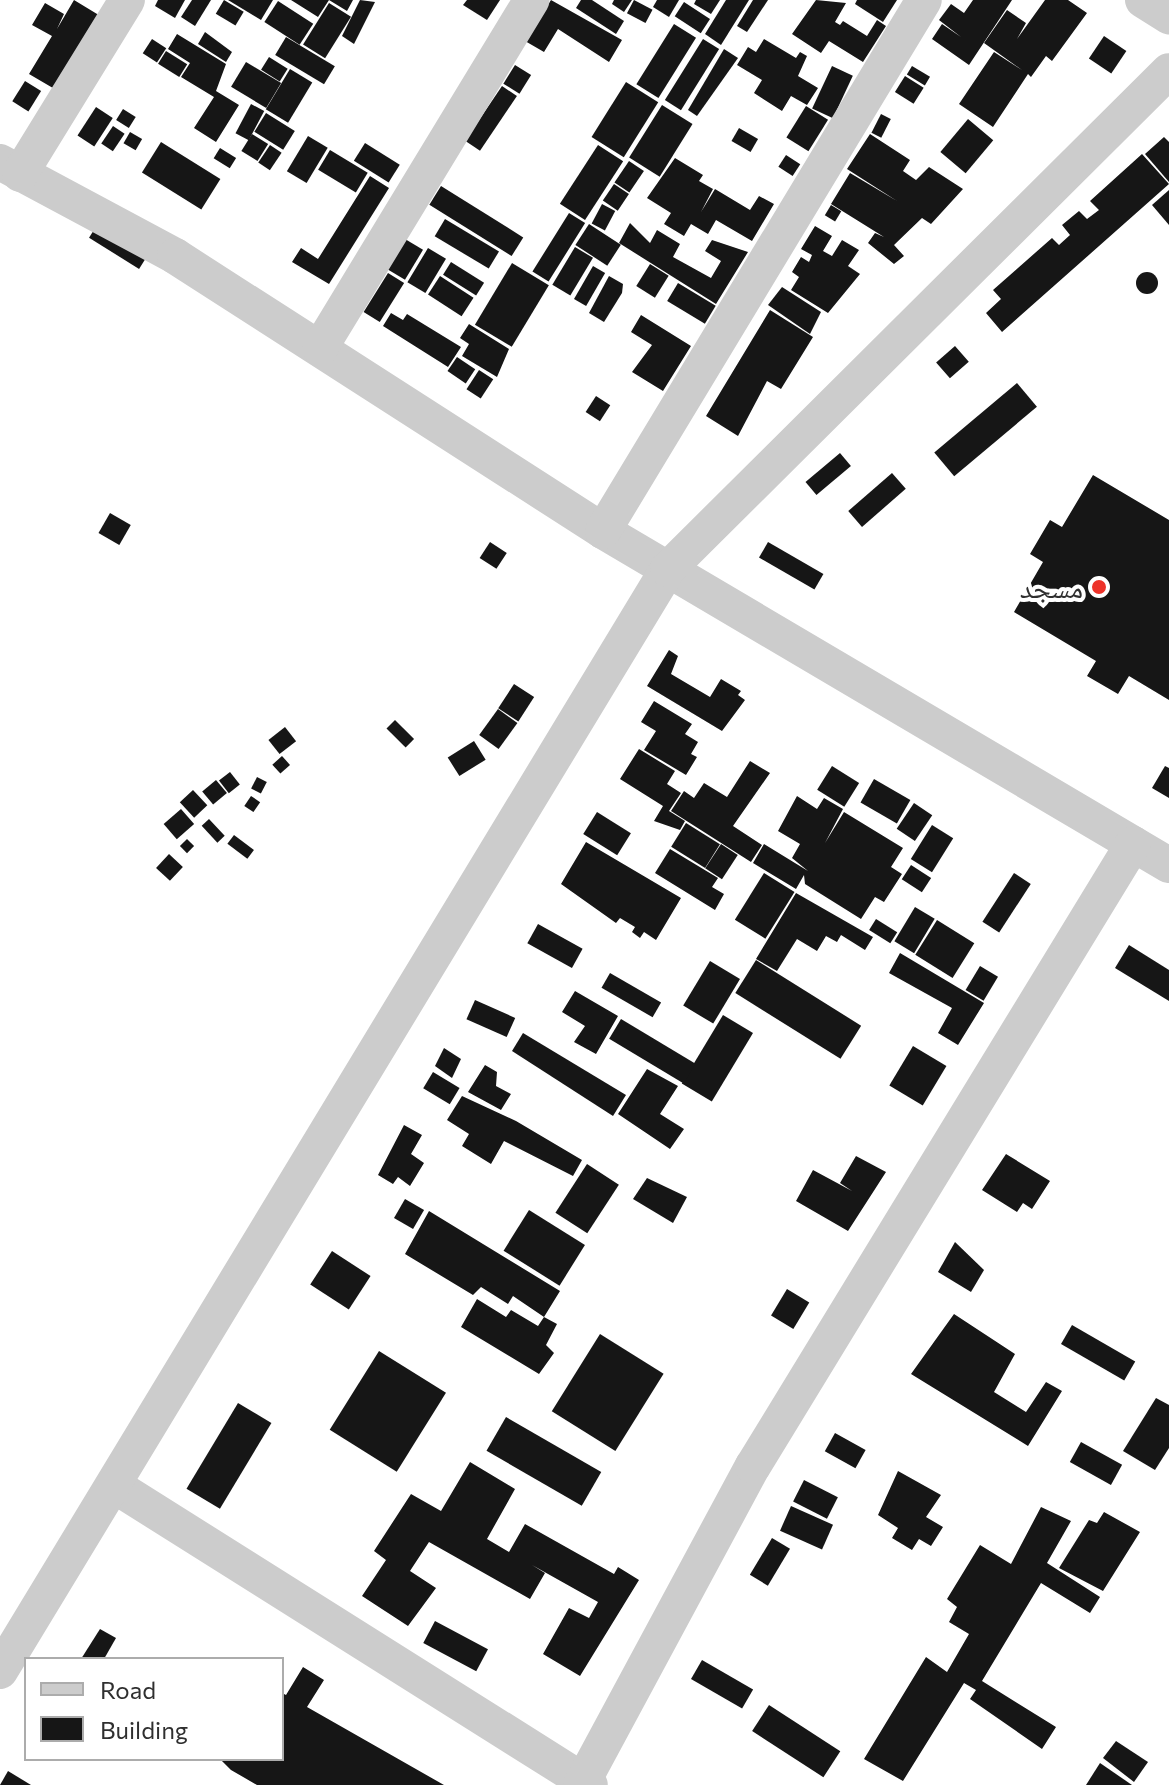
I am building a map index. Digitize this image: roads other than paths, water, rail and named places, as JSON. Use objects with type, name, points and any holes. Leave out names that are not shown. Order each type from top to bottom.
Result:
[{"type":"street","points":[[127,0],[10,168],[175,256],[603,531],[1169,865]]},
{"type":"street","points":[[320,348],[532,0]]},
{"type":"street","points":[[603,531],[924,0]]},
{"type":"street","points":[[1143,0],[1169,16]]},
{"type":"street","points":[[0,1671],[115,1486],[668,569],[1169,71]]},
{"type":"street","points":[[115,1486],[585,1784],[753,1466],[1133,844]]},
{"type":"place","name":"مسجد","points":[[1099,587]]}]
